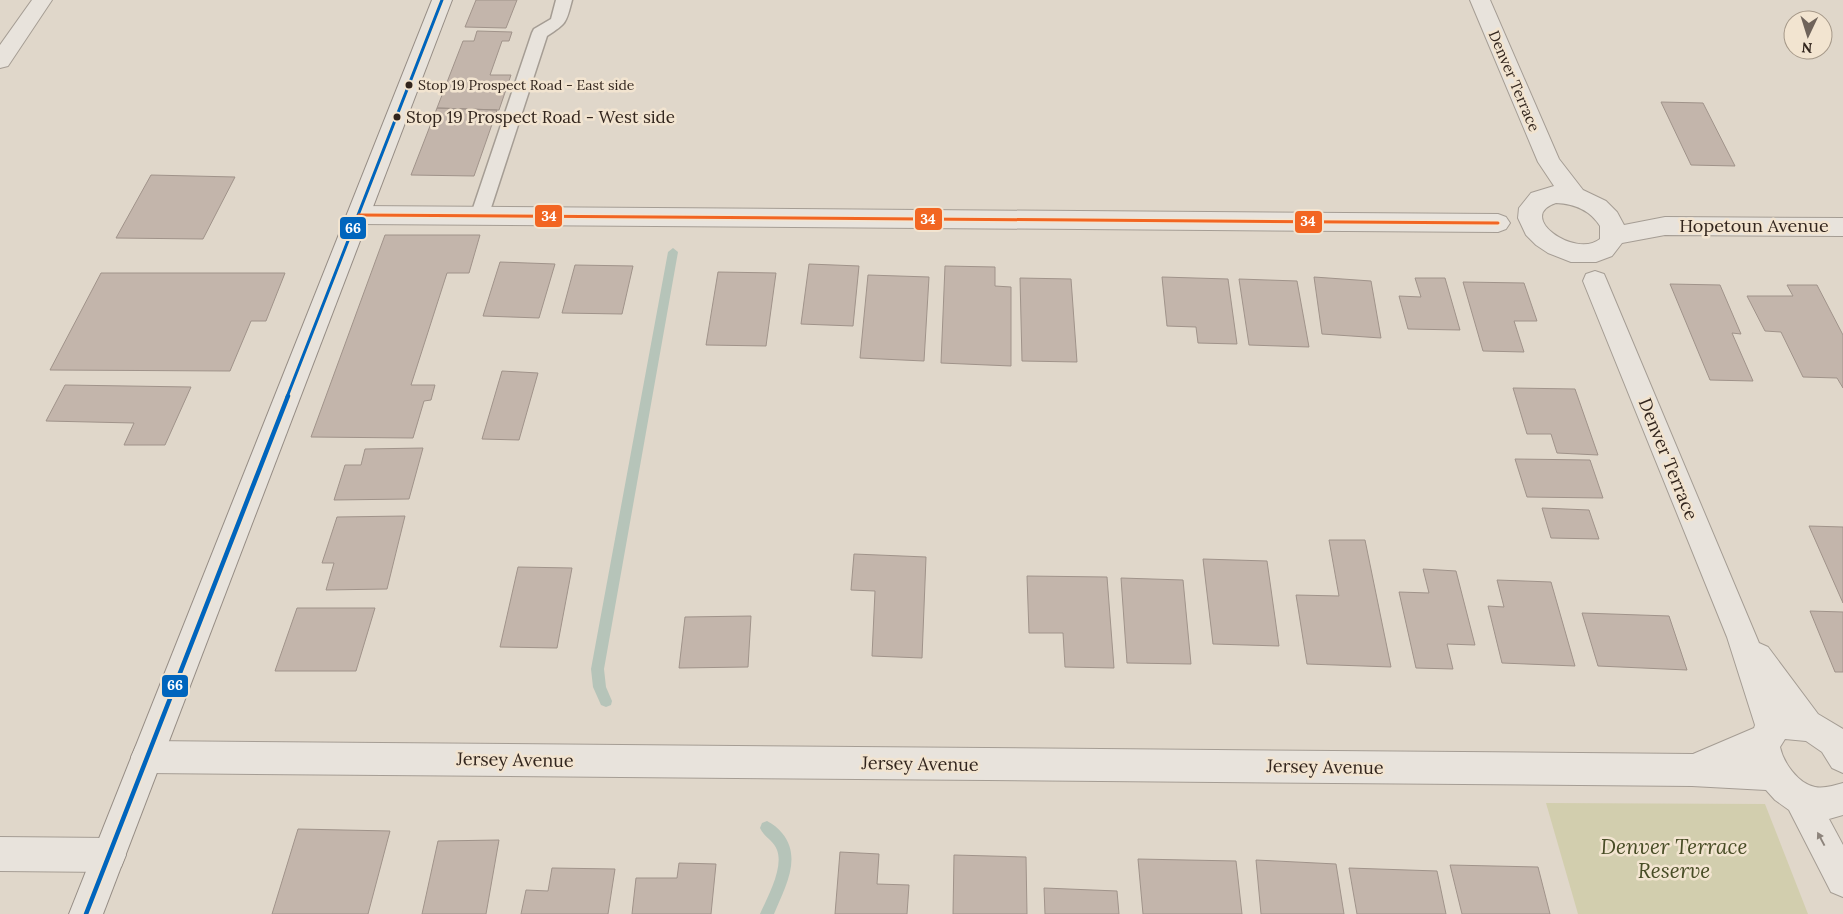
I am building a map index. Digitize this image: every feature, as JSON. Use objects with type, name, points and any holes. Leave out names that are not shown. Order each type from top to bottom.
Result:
[{"type":"street","points":[[0,61],[42,0]]},
{"type":"street","points":[[86,914],[442,0]]},
{"type":"street","name":"Denver Terrace","points":[[1480,0],[1549,162],[1575,197]]},
{"type":"street","name":"Denver Terrace","points":[[1539,202],[1549,162]]},
{"type":"street","points":[[1498,223],[1556,194],[1575,197],[1601,210],[1613,228],[1595,281]]},
{"type":"street","points":[[1539,202],[1530,218],[1533,228],[1554,247],[1580,254],[1608,244]]},
{"type":"street","name":"Hopetoun Avenue","points":[[1601,210],[1665,226],[1843,227]]},
{"type":"street","points":[[359,215],[480,214],[1498,223],[1542,238]]},
{"type":"street","name":"Hopetoun Avenue","points":[[1608,244],[1665,226]]},
{"type":"street","name":"Denver Terrace","points":[[1568,252],[1595,281],[1742,637],[1768,734],[1764,752],[1773,774]]},
{"type":"street","name":"Denver Terrace","points":[[1742,637],[1806,724]]},
{"type":"street","name":"Jersey Avenue","points":[[1692,770],[1790,722],[1806,724]]},
{"type":"street","points":[[1806,724],[1821,732],[1840,748]]},
{"type":"street","name":"Jersey Avenue","points":[[147,757],[1692,770],[1773,774]]},
{"type":"street","points":[[1773,774],[1785,788],[1800,798],[1816,804],[1843,799]]},
{"type":"street","points":[[1800,798],[1843,880]]},
{"type":"street","points":[[0,854],[109,855]]},
{"type":"lane","points":[[480,214],[540,33],[558,22],[564,0]]},
{"type":"green space","name":"Denver Terrace Reserve","points":[[1546,803],[1765,804],[1808,914],[1578,914]]},
{"type":"building","points":[[476,0],[517,0],[506,28],[465,27]]},
{"type":"building","points":[[477,31],[512,32],[509,41],[502,41],[490,75],[511,75],[499,110],[437,108],[463,41],[474,41]]},
{"type":"building","points":[[1661,102],[1703,103],[1735,166],[1691,165]]},
{"type":"building","points":[[437,108],[497,110],[474,176],[411,175]]},
{"type":"building","points":[[151,175],[235,177],[203,239],[116,238]]},
{"type":"building","points":[[385,235],[480,235],[469,273],[447,273],[411,385],[435,385],[431,400],[424,401],[413,438],[311,437]]},
{"type":"building","points":[[500,262],[555,264],[539,318],[483,316]]},
{"type":"building","points":[[809,264],[859,266],[853,326],[801,324]]},
{"type":"building","points":[[575,265],[633,266],[622,314],[562,313]]},
{"type":"building","points":[[945,266],[995,267],[995,286],[1011,287],[1011,366],[941,363]]},
{"type":"building","points":[[718,272],[776,273],[766,346],[706,345]]},
{"type":"building","points":[[101,273],[285,273],[266,321],[251,321],[230,371],[50,370]]},
{"type":"building","points":[[868,275],[929,277],[924,361],[860,358]]},
{"type":"building","points":[[1162,277],[1228,279],[1237,344],[1198,343],[1196,327],[1167,326]]},
{"type":"building","points":[[1314,277],[1371,281],[1381,338],[1322,334]]},
{"type":"building","points":[[1020,278],[1071,279],[1077,362],[1022,361]]},
{"type":"building","points":[[1415,278],[1445,278],[1460,330],[1408,329],[1399,296],[1421,297]]},
{"type":"building","points":[[1239,279],[1297,281],[1309,347],[1249,345]]},
{"type":"building","points":[[1463,282],[1524,283],[1537,321],[1514,321],[1524,352],[1483,351]]},
{"type":"building","points":[[1670,284],[1720,285],[1741,334],[1732,333],[1753,381],[1710,380]]},
{"type":"building","points":[[1787,285],[1817,285],[1843,335],[1843,388],[1837,378],[1803,377],[1781,332],[1765,331],[1747,296],[1793,296]]},
{"type":"building","points":[[502,371],[538,373],[519,440],[482,439]]},
{"type":"building","points":[[65,385],[191,387],[165,445],[124,445],[134,423],[46,421]]},
{"type":"building","points":[[1513,388],[1575,389],[1598,455],[1557,453],[1551,434],[1527,434]]},
{"type":"building","points":[[423,448],[409,499],[334,500],[345,465],[361,465],[365,449]]},
{"type":"building","points":[[1515,459],[1590,460],[1603,498],[1527,497]]},
{"type":"building","points":[[1542,508],[1589,510],[1599,539],[1551,538]]},
{"type":"building","points":[[405,516],[387,589],[326,590],[334,563],[322,563],[337,517]]},
{"type":"building","points":[[1809,526],[1843,527],[1843,603]]},
{"type":"building","points":[[1329,540],[1365,540],[1391,667],[1307,664],[1296,595],[1339,596]]},
{"type":"building","points":[[854,554],[926,557],[922,658],[872,656],[875,591],[851,590]]},
{"type":"building","points":[[1203,559],[1267,561],[1279,646],[1213,644]]},
{"type":"building","points":[[518,567],[572,568],[557,648],[500,647]]},
{"type":"building","points":[[1423,569],[1456,571],[1475,645],[1447,644],[1453,669],[1416,668],[1399,592],[1429,593]]},
{"type":"building","points":[[1027,576],[1107,577],[1114,668],[1065,667],[1063,633],[1029,633]]},
{"type":"building","points":[[1121,578],[1183,580],[1191,664],[1127,663]]},
{"type":"building","points":[[1497,580],[1551,582],[1575,666],[1502,663],[1488,606],[1504,607]]},
{"type":"building","points":[[297,608],[375,608],[356,671],[275,671]]},
{"type":"building","points":[[1810,611],[1843,612],[1843,672],[1835,672]]},
{"type":"building","points":[[1582,613],[1669,616],[1687,670],[1598,666]]},
{"type":"building","points":[[751,616],[748,667],[679,668],[685,617]]},
{"type":"building","points":[[298,829],[390,831],[368,914],[272,914]]},
{"type":"building","points":[[499,840],[486,914],[422,914],[438,841]]},
{"type":"building","points":[[840,852],[879,854],[877,884],[909,885],[907,914],[835,914]]},
{"type":"building","points":[[954,855],[1026,857],[1027,914],[953,914]]},
{"type":"building","points":[[1138,859],[1236,861],[1242,914],[1143,914]]},
{"type":"building","points":[[1256,860],[1336,864],[1344,914],[1261,914]]},
{"type":"building","points":[[679,863],[716,864],[711,914],[632,914],[636,878],[677,878]]},
{"type":"building","points":[[1450,865],[1538,867],[1550,914],[1462,914]]},
{"type":"building","points":[[552,868],[615,869],[608,914],[521,914],[526,890],[548,891]]},
{"type":"building","points":[[1349,868],[1437,871],[1446,914],[1357,914]]},
{"type":"building","points":[[1044,888],[1117,891],[1119,914],[1045,914]]},
{"type":"waterway","points":[[606,701],[599,687],[597,675],[673,252]]},
{"type":"waterway","points":[[767,828],[781,844],[785,858],[783,874],[767,914]]},
{"type":"transit line","name":"66","points":[[86,914],[442,0]]},
{"type":"transit line","name":"34","points":[[359,215],[1498,223]]},
{"type":"place","name":"Stop 19 Prospect Road - East side","points":[[409,85]]},
{"type":"place","name":"Stop 19 Prospect Road - West side","points":[[397,117]]}]
